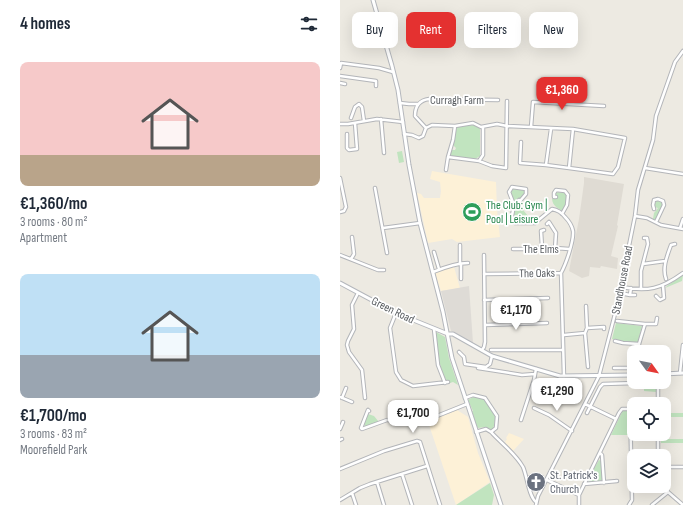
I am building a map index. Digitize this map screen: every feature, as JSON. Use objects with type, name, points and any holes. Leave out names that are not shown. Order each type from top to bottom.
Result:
[{"type":"main road","points":[[373,0],[400,103],[420,223],[443,312],[452,358],[458,381],[501,505]]},
{"type":"main road","name":"Green Road","points":[[340,283],[396,313],[434,329],[448,334],[453,334],[492,356],[564,376],[627,375]]},
{"type":"main road","points":[[671,373],[682,371]]},
{"type":"street","name":"Standhouse Road","points":[[536,503],[599,376],[621,287],[640,184],[653,140],[656,116],[675,62],[683,51]]},
{"type":"street","points":[[340,68],[340,63],[379,68],[393,72]]},
{"type":"street","points":[[340,76],[376,81],[376,86]]},
{"type":"street","points":[[340,83],[344,84]]},
{"type":"street","name":"Curragh Farm","points":[[426,128],[415,116],[415,110],[418,104],[423,100],[498,100]]},
{"type":"street","points":[[448,157],[479,160],[492,166],[506,168],[506,101]]},
{"type":"street","points":[[531,128],[533,102],[604,106]]},
{"type":"street","name":"Curragh Farm","points":[[400,103],[418,104]]},
{"type":"street","points":[[351,118],[355,107],[359,104],[362,107],[364,121]]},
{"type":"street","points":[[340,124],[377,119],[402,122]]},
{"type":"street","points":[[381,120],[384,153]]},
{"type":"street","points":[[347,134],[347,148],[349,150],[357,149],[355,123]]},
{"type":"street","name":"Curragh Farm","points":[[404,134],[410,134],[419,138],[423,136],[426,128],[432,125],[455,126],[473,123],[483,127],[498,124],[531,128],[573,129],[625,138],[618,167],[614,174],[569,168]]},
{"type":"street","points":[[446,170],[455,126]]},
{"type":"street","points":[[479,160],[483,155],[483,127]]},
{"type":"street","points":[[546,165],[551,129]]},
{"type":"street","points":[[521,142],[520,163],[569,168],[573,129]]},
{"type":"street","points":[[451,148],[455,149]]},
{"type":"street","points":[[645,168],[683,174]]},
{"type":"street","points":[[340,178],[346,207],[344,211],[340,212]]},
{"type":"street","points":[[519,200],[520,201],[524,197],[526,189],[512,187],[509,192],[514,205],[511,221],[515,223],[534,223],[552,210],[562,214],[567,206],[568,195],[565,192],[556,190],[554,197],[556,197]]},
{"type":"street","points":[[375,188],[388,253]]},
{"type":"street","points":[[654,209],[652,205],[654,200],[658,199],[663,201],[664,205],[656,222]]},
{"type":"street","name":"The Elms","points":[[561,273],[567,262],[573,232],[571,225],[562,214]]},
{"type":"street","points":[[634,216],[648,218],[665,226],[682,228],[683,219]]},
{"type":"street","points":[[547,224],[549,222],[556,232],[555,249]]},
{"type":"street","points":[[383,228],[420,223]]},
{"type":"street","points":[[542,247],[541,231],[544,230]]},
{"type":"street","points":[[352,237],[354,254],[352,259]]},
{"type":"street","points":[[641,289],[641,271],[648,244],[647,238],[644,238]]},
{"type":"street","points":[[667,243],[670,245],[675,244]]},
{"type":"street","points":[[460,245],[462,279]]},
{"type":"street","points":[[665,280],[665,261],[670,245]]},
{"type":"street","name":"The Elms","points":[[514,249],[535,249],[542,247],[569,249]]},
{"type":"street","points":[[434,252],[439,269]]},
{"type":"street","points":[[340,254],[378,270],[384,270]]},
{"type":"street","points":[[482,350],[485,342],[484,255]]},
{"type":"street","points":[[643,264],[665,261]]},
{"type":"street","points":[[433,272],[439,269],[468,263]]},
{"type":"street","name":"The Oaks","points":[[484,274],[561,273],[564,376]]},
{"type":"street","points":[[621,287],[641,289],[663,286],[683,273]]},
{"type":"street","points":[[656,296],[660,300],[664,298],[663,286]]},
{"type":"street","points":[[630,295],[631,288]]},
{"type":"street","points":[[358,293],[352,305],[354,329],[347,345],[349,352],[362,370],[364,398]]},
{"type":"street","points":[[625,294],[635,295]]},
{"type":"street","points":[[484,300],[548,298]]},
{"type":"street","points":[[586,306],[588,367]]},
{"type":"street","points":[[396,313],[390,328],[396,372],[401,380],[413,386],[447,383],[438,365],[434,329]]},
{"type":"street","points":[[618,321],[656,324],[658,318]]},
{"type":"street","points":[[485,325],[547,323]]},
{"type":"street","points":[[616,341],[639,344],[644,324]]},
{"type":"street","points":[[587,328],[604,327],[604,329]]},
{"type":"street","points":[[564,335],[586,333]]},
{"type":"street","points":[[682,371],[683,346]]},
{"type":"street","points":[[491,350],[563,350]]},
{"type":"street","points":[[460,352],[464,357],[465,364],[486,367],[490,364],[492,356]]},
{"type":"street","points":[[478,368],[522,375],[535,374]]},
{"type":"street","points":[[614,368],[627,368]]},
{"type":"street","points":[[521,420],[536,369]]},
{"type":"street","points":[[587,413],[600,387],[604,383],[627,383]]},
{"type":"street","points":[[346,388],[341,397],[352,402]]},
{"type":"street","points":[[340,390],[343,394]]},
{"type":"street","points":[[465,398],[473,395],[485,398],[497,416],[496,428],[491,432]]},
{"type":"street","points":[[369,410],[361,428],[362,429],[387,420],[427,420],[467,404]]},
{"type":"street","points":[[585,404],[616,419]]},
{"type":"street","points":[[534,408],[548,415],[572,431]]},
{"type":"street","points":[[579,505],[579,495],[616,419],[622,409],[627,409]]},
{"type":"street","points":[[340,429],[343,422]]},
{"type":"street","points":[[476,432],[486,429],[491,432],[519,460],[527,477],[532,498],[536,503]]},
{"type":"street","points":[[340,469],[384,451],[417,441],[420,442],[440,505]]},
{"type":"street","points":[[629,505],[632,500],[631,441]]},
{"type":"street","points":[[600,453],[602,455],[604,483]]},
{"type":"street","points":[[340,500],[360,488],[427,466]]},
{"type":"street","points":[[671,467],[683,466]]},
{"type":"street","points":[[402,474],[412,505]]},
{"type":"street","points":[[548,480],[579,495]]},
{"type":"street","points":[[584,484],[617,481]]},
{"type":"street","points":[[377,482],[384,505]]},
{"type":"street","points":[[352,493],[356,505]]},
{"type":"street","points":[[652,505],[667,493]]},
{"type":"street","points":[[669,493],[682,505]]},
{"type":"shaded area","points":[[432,171],[496,182],[500,237],[457,242],[452,239],[428,243],[417,193],[421,194],[424,198],[440,198],[440,182],[430,179]]},
{"type":"shaded area","points":[[584,177],[624,184],[618,226],[611,256],[618,258],[617,269],[601,266],[600,268],[590,267],[589,276],[582,278],[569,271],[579,219]]},
{"type":"shaded area","points":[[454,267],[460,288],[441,291],[435,273],[437,270]]},
{"type":"shaded area","points":[[469,286],[473,343],[451,331],[441,291]]},
{"type":"shaded area","points":[[457,410],[468,417],[478,453],[490,482],[456,505],[428,422]]},
{"type":"shaded area","points":[[509,433],[524,439],[513,451],[505,442]]},
{"type":"green space","points":[[473,125],[480,129],[480,156],[475,159],[451,156],[451,150],[455,150],[456,148],[453,145],[457,127]]},
{"type":"green space","points":[[402,151],[404,162],[399,163],[397,152]]},
{"type":"green space","points":[[513,189],[525,190],[526,193],[521,199],[518,198],[517,200],[519,205],[533,222],[516,222],[513,220],[515,207],[511,192]]},
{"type":"green space","points":[[555,192],[564,193],[566,195],[566,206],[563,211],[557,208],[553,203],[552,199],[557,199]]},
{"type":"green space","points":[[657,200],[661,201],[663,204],[656,219],[653,219],[654,213],[658,208],[654,207]]},
{"type":"green space","points":[[683,275],[682,281],[665,288],[667,286]]},
{"type":"green space","points":[[515,301],[531,301],[532,322],[516,322]]},
{"type":"green space","points":[[616,323],[642,326],[638,342],[623,342],[612,339]]},
{"type":"green space","points":[[436,332],[445,337],[449,358],[458,385],[453,382],[450,383],[446,380],[443,374],[438,357]]},
{"type":"green space","points":[[644,389],[657,389],[657,392],[644,391]]},
{"type":"green space","points":[[473,397],[484,399],[496,416],[493,430],[485,427],[478,428],[476,425],[473,411],[468,400]]},
{"type":"green space","points":[[623,410],[627,411],[627,435],[611,435]]},
{"type":"green space","points":[[671,413],[683,413],[683,417],[671,417]]},
{"type":"green space","points":[[368,414],[374,416],[379,422],[366,427],[364,425]]},
{"type":"green space","points":[[671,439],[683,439],[683,443],[661,443],[661,441],[671,441]]},
{"type":"green space","points":[[599,460],[601,461],[603,480],[590,483],[588,479]]},
{"type":"green space","points":[[490,483],[494,495],[492,505],[456,505]]},
{"type":"place","name":"The Club: Gym | Pool | Leisure","points":[[472,212]]},
{"type":"place","name":"St. Patrick's Church","points":[[536,482]]}]
